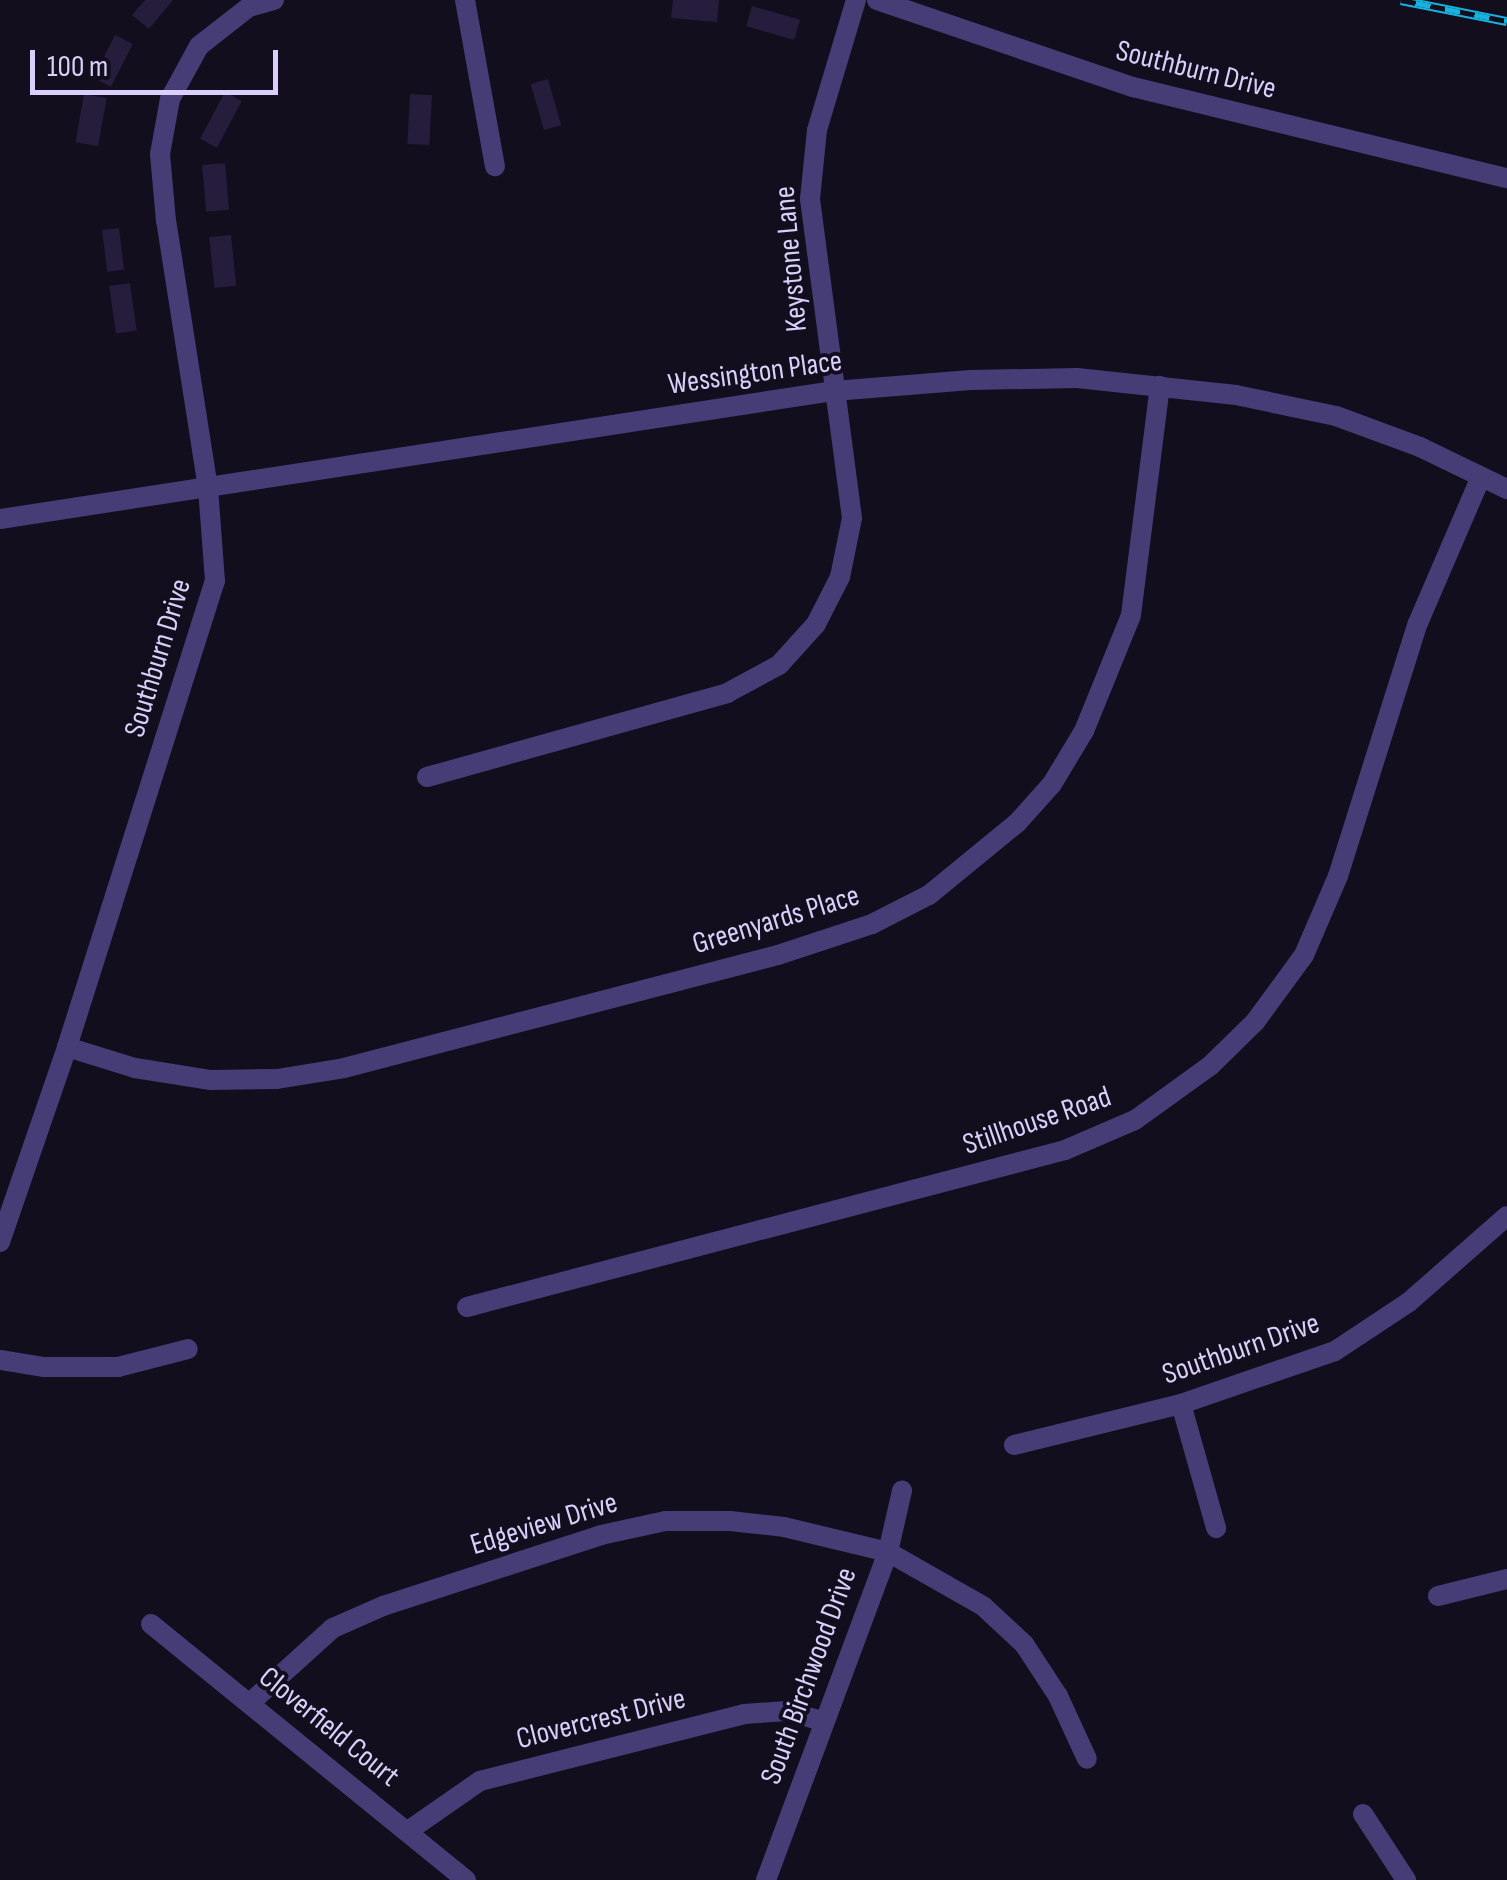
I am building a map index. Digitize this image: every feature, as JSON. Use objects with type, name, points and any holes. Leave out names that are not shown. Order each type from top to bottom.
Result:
[{"type":"street","name":"Southburn Drive","points":[[0,1242],[68,1047],[215,581],[208,488],[166,221],[160,154],[170,100],[199,46],[249,7],[274,0]]},
{"type":"street","points":[[465,0],[495,166]]},
{"type":"street","name":"Keystone Lane","points":[[427,777],[727,693],[779,665],[816,624],[840,577],[852,518],[810,198],[817,130],[856,0]]},
{"type":"street","name":"Southburn Drive","points":[[877,0],[1133,87],[1507,178]]},
{"type":"street","name":"Wessington Place","points":[[0,519],[834,391],[956,381],[1077,378],[1236,395],[1336,416],[1420,447],[1507,488]]},
{"type":"street","name":"Greenyards Place","points":[[68,1047],[136,1068],[211,1080],[276,1079],[344,1068],[778,956],[872,924],[929,895],[1017,822],[1052,784],[1084,731],[1131,614],[1160,386]]},
{"type":"street","name":"Stillhouse Road","points":[[467,1307],[1064,1150],[1135,1120],[1210,1066],[1256,1022],[1304,955],[1338,876],[1418,623],[1481,478]]},
{"type":"street","name":"Southburn Drive","points":[[1014,1445],[1181,1404],[1335,1350],[1409,1302],[1507,1216]]},
{"type":"street","points":[[0,1360],[44,1367],[118,1367],[188,1349]]},
{"type":"street","points":[[1181,1404],[1216,1528]]},
{"type":"street","name":"South Birchwood Drive","points":[[766,1880],[888,1552],[902,1492]]},
{"type":"street","name":"Edgeview Drive","points":[[252,1702],[334,1628],[383,1606],[602,1535],[666,1521],[730,1521],[784,1527],[888,1552],[983,1606],[1024,1644],[1058,1696],[1087,1758]]},
{"type":"street","points":[[1438,1596],[1507,1579]]},
{"type":"street","name":"Cloverfield Court","points":[[152,1624],[466,1880]]},
{"type":"street","name":"Clovercrest Drive","points":[[408,1832],[480,1781],[744,1714],[788,1711],[823,1722]]},
{"type":"street","points":[[1364,1814],[1406,1880]]},
{"type":"building","points":[[145,0],[173,0],[149,29],[132,15]]},
{"type":"building","points":[[673,0],[719,0],[717,22],[671,18]]},
{"type":"building","points":[[752,6],[800,20],[794,40],[746,26]]},
{"type":"building","points":[[115,35],[133,44],[111,87],[93,78]]},
{"type":"building","points":[[548,79],[561,125],[544,130],[531,84]]},
{"type":"building","points":[[225,92],[242,101],[217,148],[200,139]]},
{"type":"building","points":[[84,94],[107,98],[98,146],[75,142]]},
{"type":"building","points":[[410,94],[432,95],[429,145],[407,144]]},
{"type":"building","points":[[225,163],[229,210],[206,212],[202,165]]},
{"type":"building","points":[[119,228],[124,270],[107,272],[102,230]]},
{"type":"building","points":[[231,235],[236,286],[214,288],[209,237]]},
{"type":"building","points":[[130,283],[137,331],[116,333],[109,286]]},
{"type":"railway","points":[[1401,0],[1507,21]]}]
